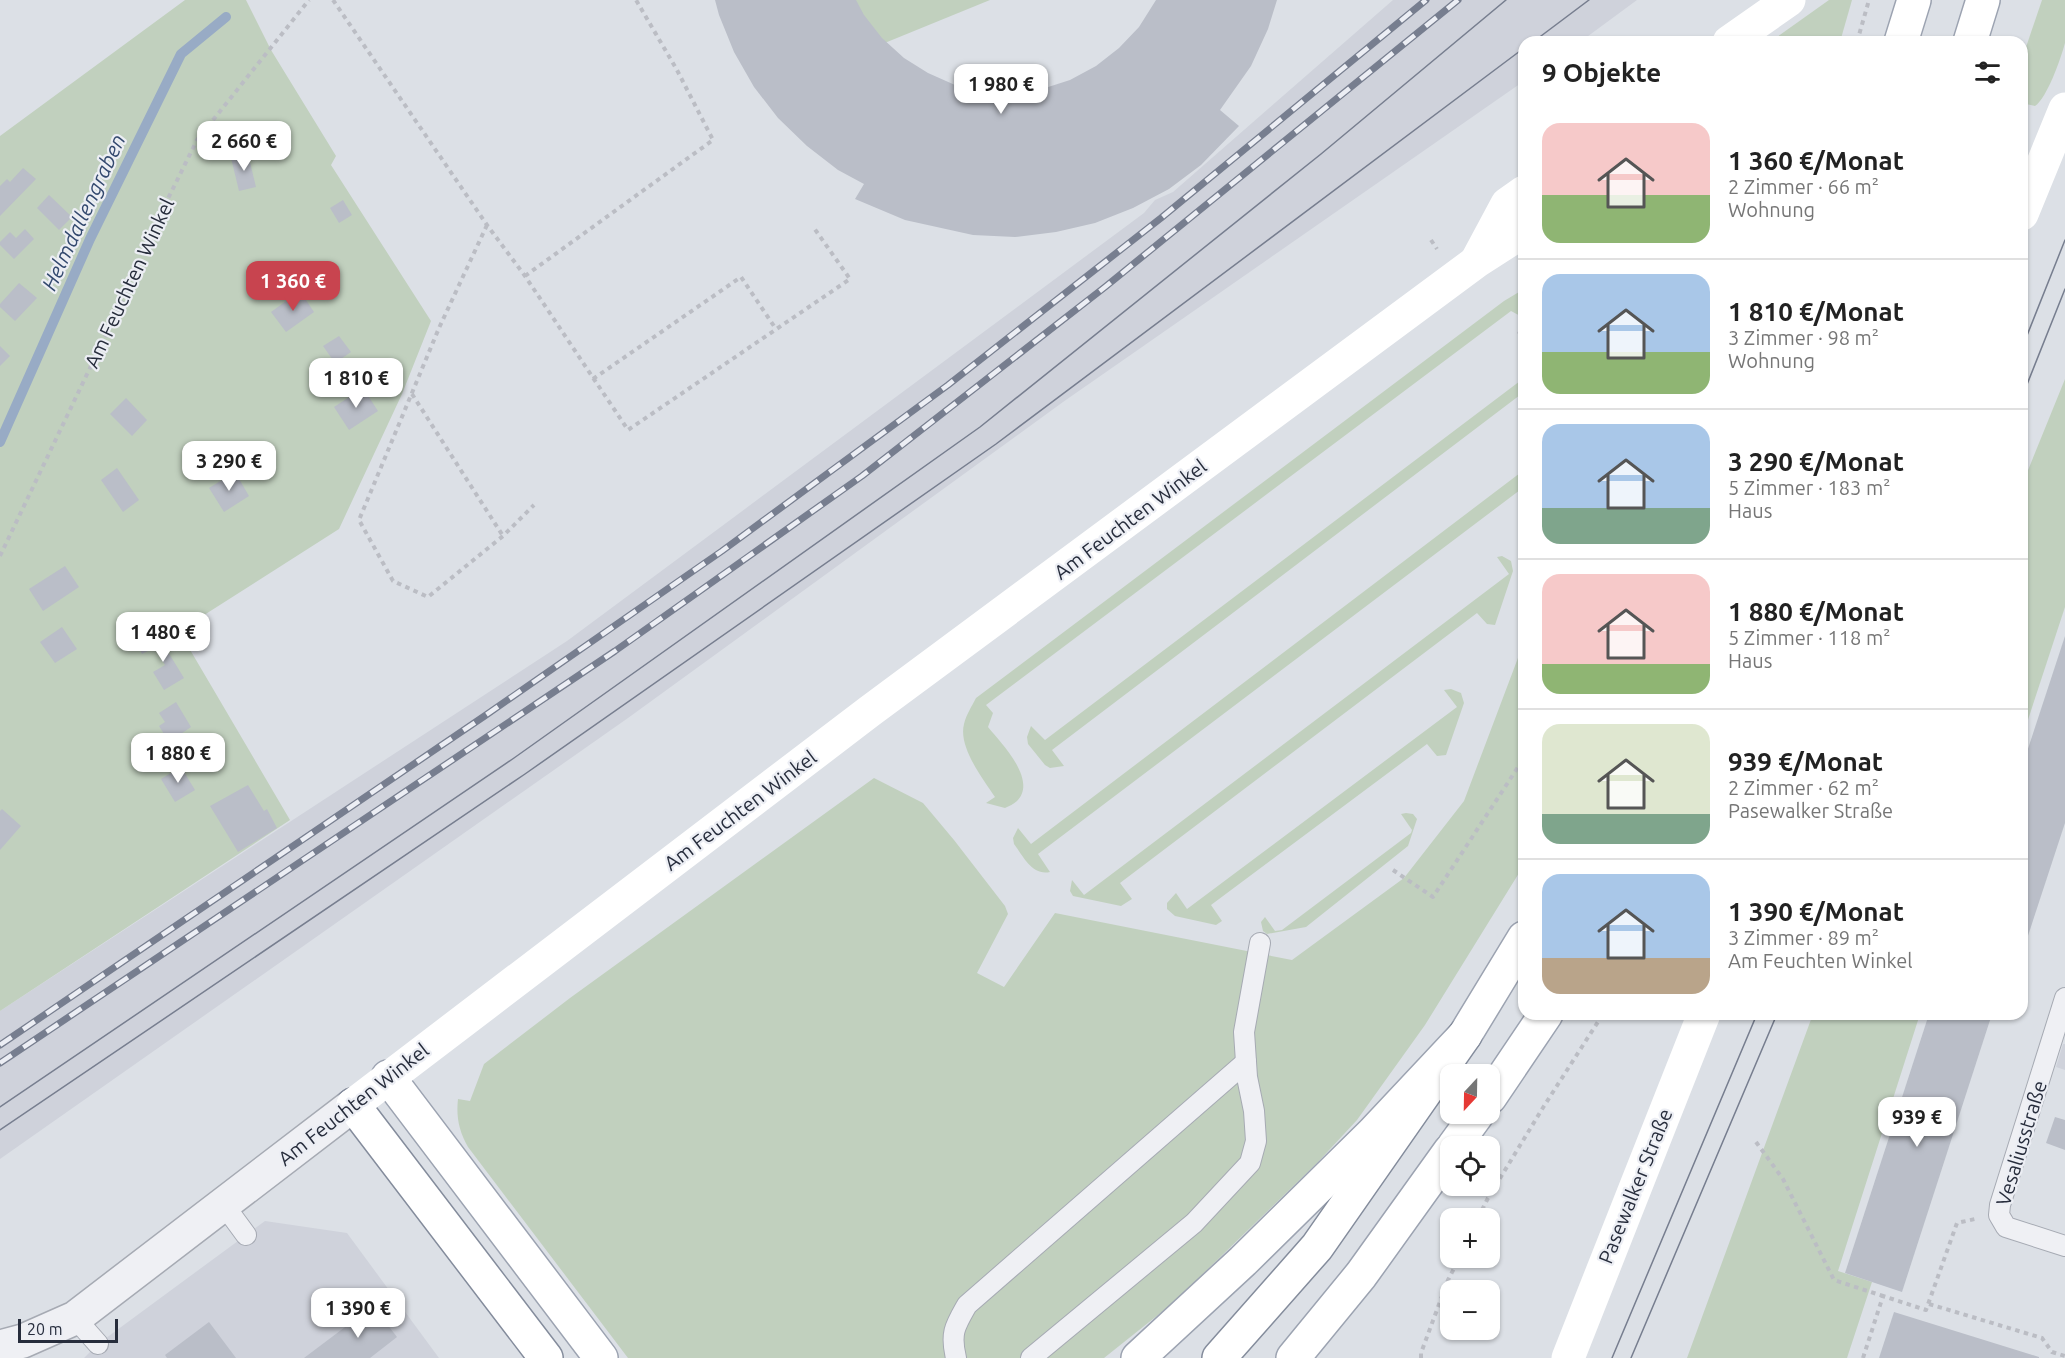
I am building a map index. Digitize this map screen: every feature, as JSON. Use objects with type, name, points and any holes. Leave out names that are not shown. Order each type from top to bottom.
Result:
[{"type":"main road","points":[[1738,36],[1789,0]]},
{"type":"main road","points":[[1903,36],[1914,0]]},
{"type":"main road","points":[[1972,36],[1983,0]]},
{"type":"main road","points":[[2028,199],[2065,109]]},
{"type":"main road","name":"Am Feuchten Winkel","points":[[1476,262],[1507,204],[1518,196]]},
{"type":"main road","name":"Am Feuchten Winkel","points":[[353,1105],[870,711],[1476,262],[1518,235]]},
{"type":"main road","points":[[1219,1358],[1317,1247],[1465,1035],[1518,948]]},
{"type":"main road","points":[[1500,1082],[1542,1020]]},
{"type":"main road","name":"Pasewalker Straße","points":[[1568,1358],[1702,1020]]},
{"type":"main road","points":[[1138,1358],[1243,1261],[1373,1133],[1465,1035]]},
{"type":"main road","points":[[388,1077],[601,1358]]},
{"type":"main road","points":[[353,1105],[546,1358]]},
{"type":"main road","points":[[1293,1358],[1361,1275],[1440,1165]]},
{"type":"street","name":"Am Feuchten Winkel","points":[[0,1347],[23,1341],[75,1317],[353,1105]]},
{"type":"lane","points":[[1031,1358],[1194,1223],[1250,1162],[1256,1141],[1244,1032],[1260,943]]},
{"type":"lane","name":"Vesaliusstraße","points":[[2065,998],[2000,1205],[1999,1215],[2006,1227],[2065,1246]]},
{"type":"lane","points":[[957,1358],[952,1341],[956,1324],[967,1305],[1246,1062]]},
{"type":"lane","points":[[224,1205],[246,1235]]},
{"type":"lane","points":[[75,1317],[98,1344]]},
{"type":"path","name":"Am Feuchten Winkel","points":[[0,556],[197,140],[309,0]]},
{"type":"path","points":[[333,0],[487,225],[525,276],[628,430],[850,279],[814,228]]},
{"type":"path","points":[[525,276],[713,140],[677,70],[636,0]]},
{"type":"path","points":[[1859,36],[1869,0]]},
{"type":"path","points":[[487,225],[439,328],[359,520],[393,581],[428,597],[503,536],[534,505]]},
{"type":"path","points":[[593,379],[741,277],[776,329]]},
{"type":"path","points":[[412,394],[503,536]]},
{"type":"path","points":[[1393,870],[1433,897],[1518,767]]},
{"type":"path","points":[[1483,1208],[1599,1020]]},
{"type":"path","points":[[1756,1142],[1783,1179],[1834,1280],[1926,1310],[1957,1223],[1999,1215]]},
{"type":"path","points":[[1421,1358],[1454,1268]]},
{"type":"path","points":[[1863,1358],[1883,1296]]},
{"type":"path","points":[[1929,1304],[2042,1338],[2052,1352],[2065,1356]]},
{"type":"shaded area","points":[[1393,0],[1637,0],[1588,36],[1518,36],[1518,85],[1063,402],[628,718],[0,1159],[0,1011],[567,641],[1144,213],[1155,200],[1173,192]]},
{"type":"shaded area","points":[[2063,1044],[2065,1044],[2065,1070],[2056,1067]]},
{"type":"shaded area","points":[[265,1221],[347,1233],[439,1358],[84,1358],[98,1344]]},
{"type":"green space","points":[[185,0],[246,0],[271,50],[336,156],[331,165],[431,321],[402,394],[339,529],[179,631],[290,820],[0,1011],[0,136]]},
{"type":"green space","points":[[792,0],[990,0],[821,69]]},
{"type":"green space","points":[[1829,0],[1852,0],[1842,36],[1778,36]]},
{"type":"green space","points":[[2042,0],[2065,0],[2065,43],[2049,87],[2035,106],[2028,104],[2028,41]]},
{"type":"green space","points":[[1518,293],[1518,315],[1511,311],[986,705],[993,713],[988,727],[1015,762],[1023,783],[1022,792],[1017,801],[1011,805],[1005,808],[986,803],[995,797],[968,752],[963,733],[966,717],[976,698]]},
{"type":"green space","points":[[2065,379],[2065,607],[2028,720],[2028,470]]},
{"type":"green space","points":[[1518,383],[1518,397],[1052,750],[1064,766],[1050,768],[1045,765],[1028,744],[1027,737],[1031,726],[1045,740]]},
{"type":"green space","points":[[1518,475],[1518,492],[1038,854],[1050,872],[1033,868],[1014,844],[1013,838],[1018,828],[1031,844]]},
{"type":"green space","points":[[1502,556],[1511,561],[1513,571],[1495,625],[1487,624],[1477,613],[1120,883],[1132,899],[1121,906],[1073,896],[1070,891],[1072,880],[1084,895],[1509,574],[1497,557]]},
{"type":"green space","points":[[1518,658],[1518,875],[1425,1025],[1357,1120],[1318,1162],[1173,1303],[1104,1358],[628,1358],[468,1147],[460,1130],[457,1112],[458,1099],[470,1101],[484,1064],[570,998],[874,778],[923,803],[1005,906],[1008,914],[977,973],[1004,987],[1055,913],[1292,960],[1404,878],[1464,801]]},
{"type":"green space","points":[[1451,689],[1461,693],[1464,703],[1446,755],[1437,756],[1427,744],[1211,905],[1222,921],[1216,925],[1175,916],[1167,909],[1167,903],[1176,893],[1187,909],[1457,707],[1444,690]]},
{"type":"green space","points":[[1401,814],[1413,814],[1417,819],[1408,846],[1306,927],[1267,934],[1263,931],[1261,922],[1265,917],[1275,931],[1282,930],[1411,833],[1412,830]]},
{"type":"green space","points":[[1811,1020],[1918,1020],[1838,1271],[1872,1282],[1847,1358],[1687,1358]]},
{"type":"building","points":[[715,0],[856,0],[864,15],[882,38],[904,58],[928,73],[955,85],[984,91],[1013,92],[1042,89],[1070,80],[1096,66],[1119,48],[1139,27],[1156,0],[1277,0],[1268,29],[1251,66],[1220,110],[1239,126],[1201,165],[1169,189],[1133,208],[1095,223],[1056,232],[1015,237],[973,235],[905,220],[855,199],[864,184],[838,170],[807,146],[778,118],[754,87],[734,52]]},
{"type":"building","points":[[248,154],[256,187],[239,191],[231,158]]},
{"type":"building","points":[[23,168],[36,179],[0,216],[0,186],[7,179],[10,182]]},
{"type":"building","points":[[49,195],[72,217],[59,230],[37,208]]},
{"type":"building","points":[[343,200],[352,215],[339,223],[330,208]]},
{"type":"building","points":[[25,229],[34,239],[14,259],[0,245],[0,242],[10,232],[16,238]]},
{"type":"building","points":[[19,283],[37,298],[15,321],[0,307],[0,304]]},
{"type":"building","points":[[300,291],[314,312],[286,332],[271,312]]},
{"type":"building","points":[[339,336],[351,352],[335,363],[323,346]]},
{"type":"building","points":[[0,346],[10,356],[0,366]]},
{"type":"building","points":[[363,388],[378,411],[349,430],[334,407]]},
{"type":"building","points":[[126,398],[147,420],[132,436],[110,414]]},
{"type":"building","points":[[117,468],[139,500],[123,512],[101,480]]},
{"type":"building","points":[[235,472],[249,496],[224,512],[209,488]]},
{"type":"building","points":[[65,566],[79,587],[43,611],[29,589]]},
{"type":"building","points":[[62,627],[77,649],[55,663],[40,642]]},
{"type":"building","points":[[157,634],[184,678],[164,690],[153,672],[165,665],[154,648],[142,654],[138,646]]},
{"type":"building","points":[[2065,636],[2065,823],[2028,936],[2028,749]]},
{"type":"building","points":[[176,702],[191,727],[169,742],[159,726],[165,722],[159,713]]},
{"type":"building","points":[[181,767],[195,790],[175,802],[161,779]]},
{"type":"building","points":[[248,785],[264,811],[267,809],[277,828],[238,852],[210,806]]},
{"type":"building","points":[[2,809],[21,826],[0,850],[0,811]]},
{"type":"building","points":[[1927,1020],[1990,1020],[1902,1292],[1845,1273]]},
{"type":"building","points":[[2055,1117],[2065,1120],[2065,1150],[2046,1143]]},
{"type":"building","points":[[373,1306],[397,1337],[370,1358],[304,1358]]},
{"type":"building","points":[[1894,1312],[2039,1357],[2039,1358],[1879,1358]]},
{"type":"building","points":[[209,1322],[236,1358],[167,1358],[165,1355]]},
{"type":"waterway","name":"Helmdallengraben","points":[[0,442],[90,239],[181,54],[226,17]]},
{"type":"tram line","points":[[0,1107],[514,758],[980,427],[1321,154],[1506,0]]},
{"type":"tram line","points":[[1541,36],[1589,0]]},
{"type":"tram line","points":[[0,1130],[525,774],[996,444],[1518,52]]},
{"type":"tram line","points":[[2028,333],[2065,240]]},
{"type":"tram line","points":[[2028,382],[2065,289]]},
{"type":"tram line","points":[[1612,1358],[1754,1020]]},
{"type":"tram line","points":[[1631,1358],[1774,1020]]},
{"type":"railway","points":[[0,1045],[486,715],[722,551],[948,385],[1161,218],[1426,0]]},
{"type":"railway","points":[[0,1063],[615,651],[862,476],[1105,287],[1458,0]]}]
